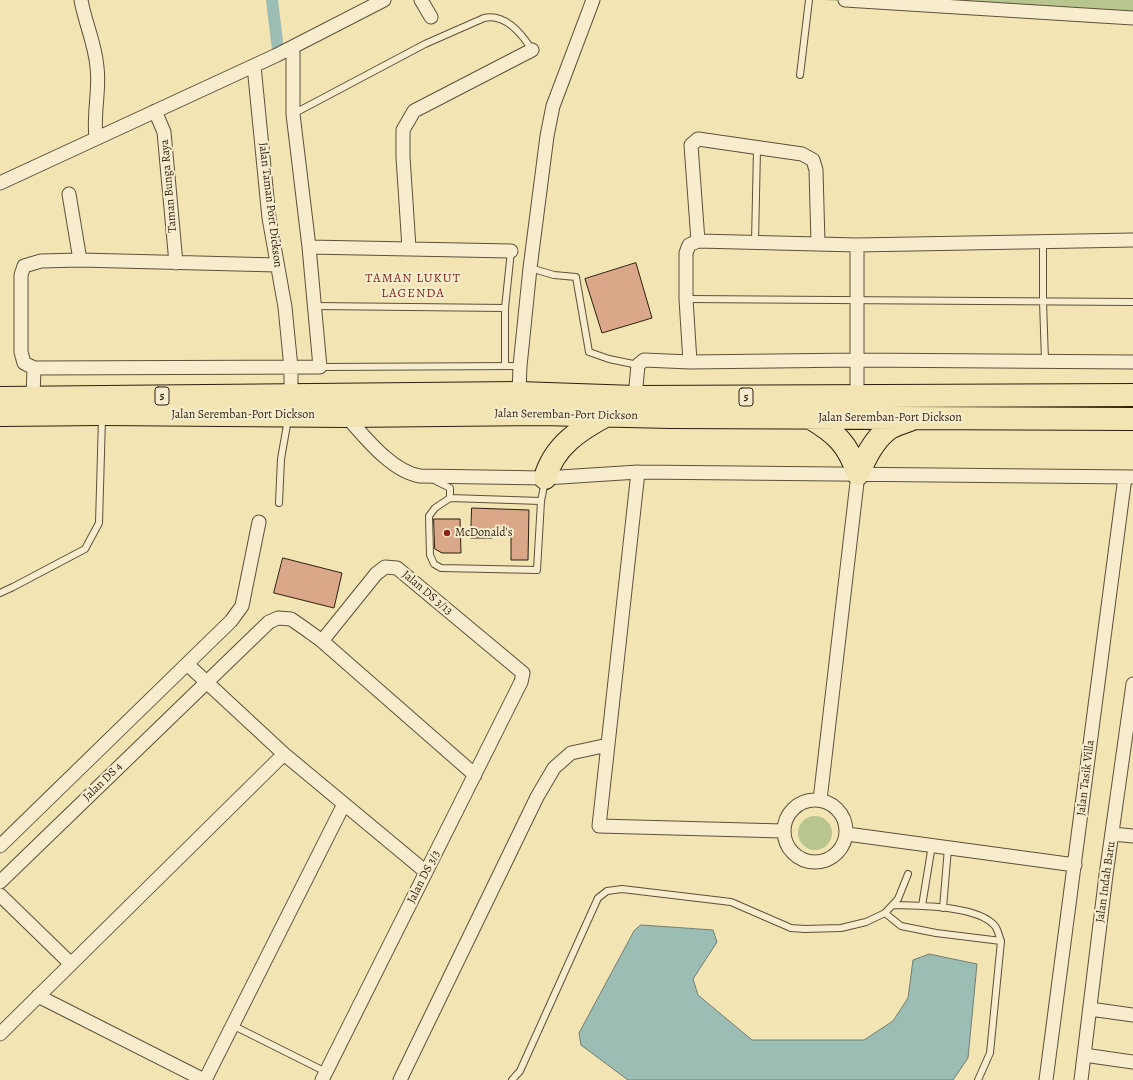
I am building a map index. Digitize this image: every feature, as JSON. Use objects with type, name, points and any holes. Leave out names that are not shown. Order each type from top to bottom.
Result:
[{"type":"highway","name":"Jalan Seremban-Port Dickson","points":[[0,415],[290,410],[519,393],[636,396],[857,397],[1133,395]]},
{"type":"highway","points":[[519,393],[523,399],[540,414]]},
{"type":"highway","points":[[505,414],[513,406],[519,393]]},
{"type":"highway","name":"Jalan Seremban-Port Dickson","points":[[0,398],[33,397],[290,410],[346,416],[540,414],[1128,421]]},
{"type":"highway","points":[[837,417],[847,411],[857,397],[885,418]]},
{"type":"highway","points":[[545,478],[549,463],[569,440],[579,431],[608,415]]},
{"type":"highway","points":[[809,417],[825,426],[839,437],[849,450],[858,474]]},
{"type":"highway","points":[[858,474],[870,451],[888,429],[918,418]]},
{"type":"street","points":[[81,0],[94,42],[98,68],[94,122],[96,138]]},
{"type":"street","points":[[0,183],[293,48],[384,0]]},
{"type":"street","points":[[421,0],[431,17]]},
{"type":"street","points":[[519,393],[520,366],[530,268],[547,136],[553,106],[592,0]]},
{"type":"street","points":[[845,0],[1133,18]]},
{"type":"street","points":[[277,265],[41,260],[24,266],[21,276],[21,352],[26,365],[34,368],[320,367],[309,248],[293,114],[293,48]]},
{"type":"street","points":[[409,248],[402,158],[403,130],[414,111],[532,50]]},
{"type":"street","name":"Jalan Taman Port Dickson","points":[[257,64],[269,218],[285,307],[291,368],[290,410]]},
{"type":"street","name":"Taman Bunga Raya","points":[[155,111],[164,132],[176,263]]},
{"type":"street","points":[[698,241],[691,145],[698,139],[757,149],[802,154],[813,160],[816,170],[818,244]]},
{"type":"street","points":[[69,194],[80,260]]},
{"type":"street","points":[[690,362],[686,299],[686,253],[689,245],[698,241],[857,245],[1133,240]]},
{"type":"street","points":[[857,245],[857,397]]},
{"type":"street","points":[[309,248],[409,248],[511,251]]},
{"type":"street","points":[[636,396],[638,365],[644,360],[690,362],[857,360],[1133,362]]},
{"type":"street","points":[[33,397],[34,368]]},
{"type":"street","points":[[346,416],[374,446],[394,464],[409,474],[420,476],[545,478],[638,472],[1129,477]]},
{"type":"street","points":[[638,472],[600,826],[783,831]]},
{"type":"street","points":[[820,800],[858,474]]},
{"type":"street","name":"Jalan Tasik Villa","points":[[1046,1080],[1129,477]]},
{"type":"street","points":[[0,846],[231,621],[242,606],[259,522]]},
{"type":"street","name":"Jalan DS 3/13","points":[[322,641],[376,574],[385,567],[397,568],[523,672]]},
{"type":"street","name":"Jalan DS 4","points":[[0,882],[205,682],[269,622],[278,618],[291,619],[322,641],[475,775]]},
{"type":"street","points":[[187,664],[284,754],[426,872]]},
{"type":"street","name":"Jalan DS 3/3","points":[[324,1076],[521,682],[523,672]]},
{"type":"street","name":"Jalan Indah Baru","points":[[1081,1080],[1112,834],[1133,684]]},
{"type":"street","points":[[400,1080],[537,797],[554,768],[572,753],[608,745]]},
{"type":"street","points":[[0,1034],[284,754]]},
{"type":"street","points":[[809,800],[820,800],[829,803],[843,816],[847,834],[844,845],[838,854],[829,860],[813,863],[798,858],[790,851],[785,842],[783,831],[785,821],[794,808],[809,800]]},
{"type":"street","points":[[38,996],[205,1080],[234,1026],[344,804]]},
{"type":"street","points":[[847,834],[1075,865]]},
{"type":"street","points":[[1112,834],[1133,836]]},
{"type":"street","points":[[0,895],[71,964]]},
{"type":"street","points":[[1090,1009],[1133,1015]]},
{"type":"street","points":[[1084,1055],[1133,1062]]},
{"type":"lane","points":[[800,75],[809,0]]},
{"type":"lane","points":[[293,114],[425,44],[491,16],[503,20],[522,33],[532,50]]},
{"type":"lane","points":[[755,242],[757,149]]},
{"type":"lane","points":[[1043,241],[1045,361]]},
{"type":"lane","points":[[505,366],[505,308],[511,251]]},
{"type":"lane","points":[[530,268],[554,275],[576,277],[589,352],[608,359],[638,365]]},
{"type":"lane","points":[[686,299],[1133,302]]},
{"type":"lane","points":[[315,306],[505,308]]},
{"type":"lane","points":[[320,367],[520,366]]},
{"type":"lane","points":[[279,502],[280,459],[290,410]]},
{"type":"lane","points":[[0,593],[85,549],[99,523],[102,414]]},
{"type":"lane","points":[[420,476],[446,485],[450,488],[450,498]]},
{"type":"lane","points":[[541,501],[450,498],[435,508],[429,516],[430,556],[434,564],[441,568],[537,570],[541,501],[545,478]]},
{"type":"lane","points":[[922,906],[932,845]]},
{"type":"lane","points":[[942,908],[948,848]]},
{"type":"lane","points":[[512,1080],[520,1071],[598,898],[607,891],[622,889],[731,902],[774,922],[791,928],[841,928],[866,922],[885,913],[893,905],[904,888],[908,874]]},
{"type":"lane","points":[[893,905],[942,908],[978,914],[995,926],[1001,941],[990,1053],[978,1080]]},
{"type":"lane","points":[[885,913],[901,926],[936,933],[1001,941]]},
{"type":"lane","points":[[234,1026],[324,1076]]},
{"type":"green space","points":[[823,0],[1133,0],[1133,19],[1046,16]]},
{"type":"green space","points":[[815,816],[827,821],[832,833],[827,845],[815,850],[803,845],[798,833],[803,821]]},
{"type":"water","points":[[641,925],[713,930],[717,942],[693,979],[698,995],[752,1040],[864,1040],[893,1021],[908,998],[913,960],[929,954],[977,964],[968,1058],[953,1080],[628,1080],[581,1045],[579,1033],[634,931]]},
{"type":"building","points":[[636,263],[652,318],[602,333],[585,279]]},
{"type":"building","points":[[472,508],[529,510],[528,560],[511,560],[511,532],[492,531],[492,538],[471,538]]},
{"type":"building","name":"McDonald's","points":[[434,519],[460,519],[461,553],[442,553],[435,549]]},
{"type":"building","points":[[283,558],[342,573],[334,608],[274,593]]},
{"type":"waterway","points":[[272,0],[278,50]]},
{"type":"place","name":"McDonald's","points":[[447,533]]},
{"type":"district","name":"TAMAN LUKUT LAGENDA","points":[[413,286]]}]
